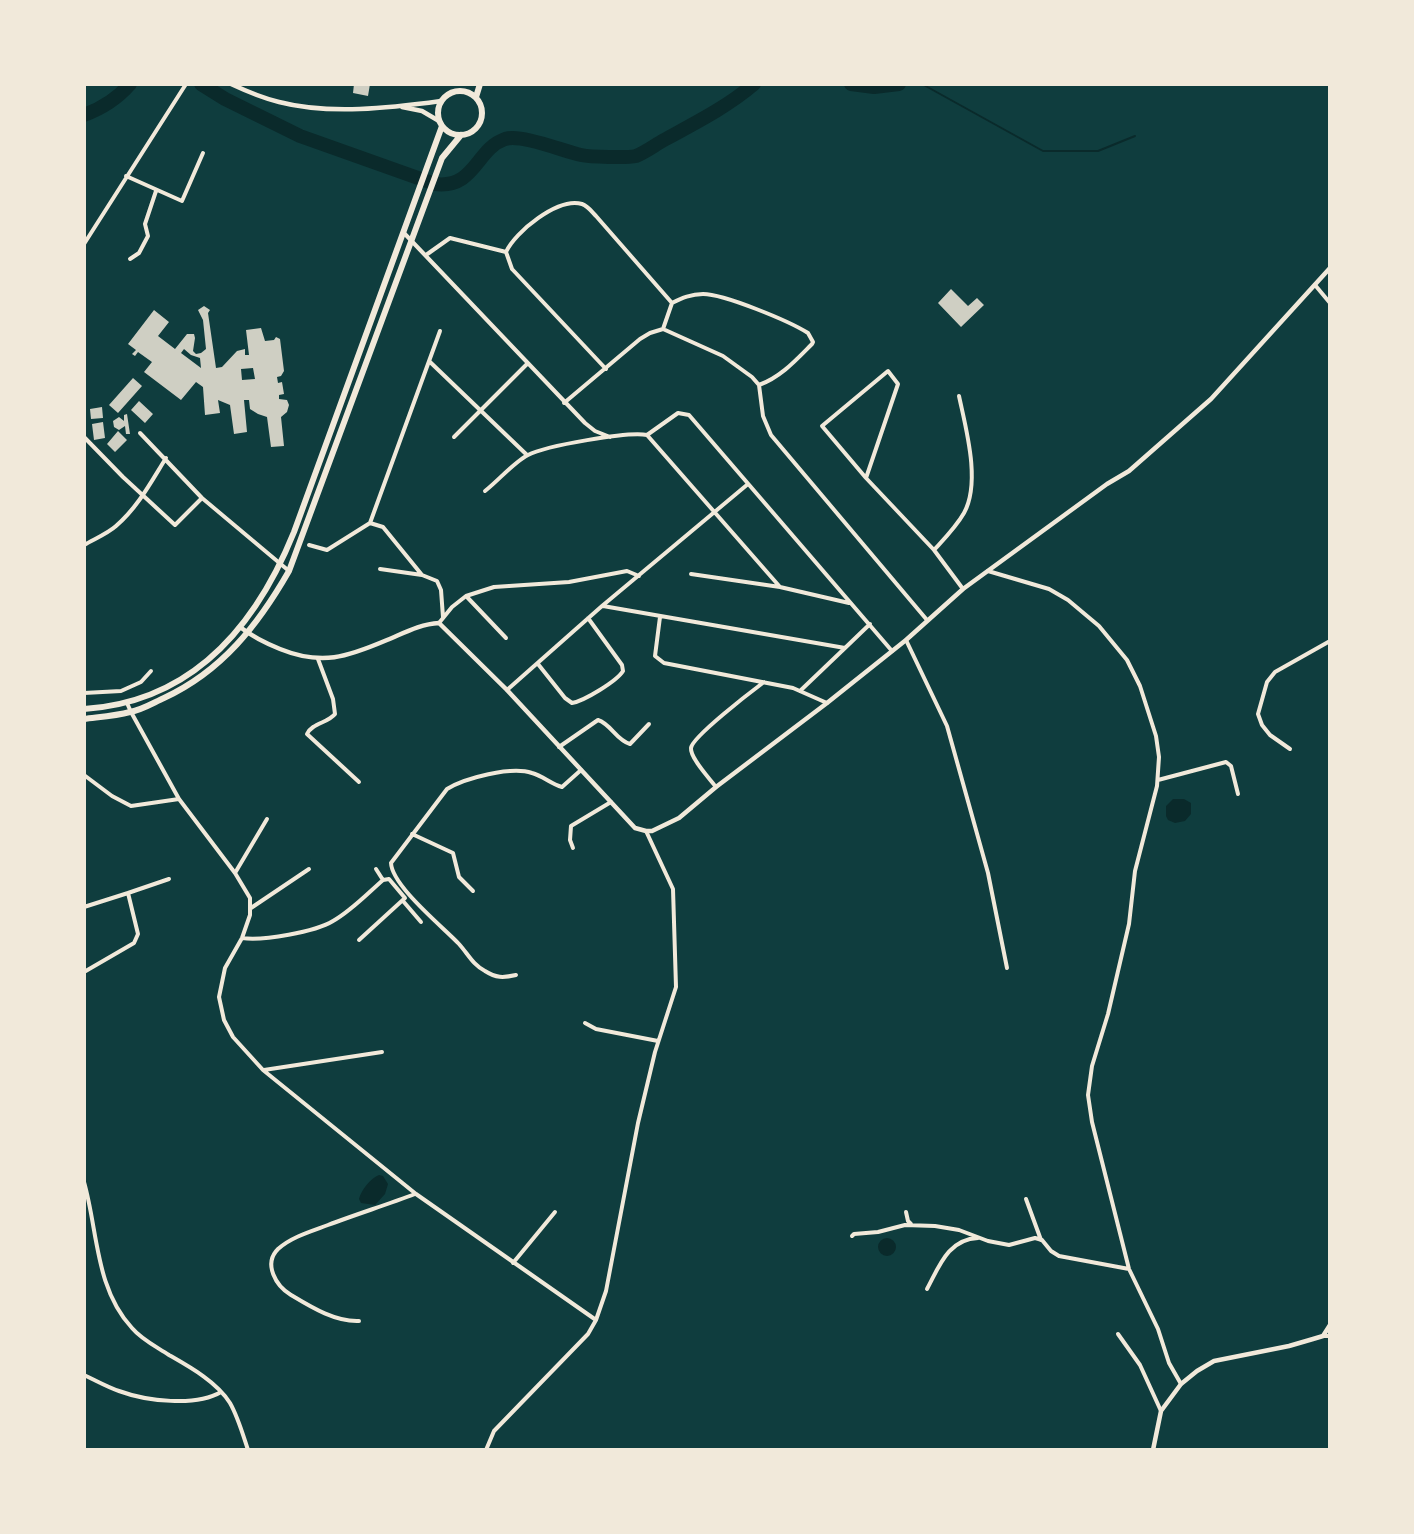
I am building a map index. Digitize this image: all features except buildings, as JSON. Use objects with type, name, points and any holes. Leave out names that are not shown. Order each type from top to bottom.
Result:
[{"type":"highway","points":[[476,97],[480,84]]},
{"type":"highway","points":[[84,709],[128,703],[156,692],[189,674],[218,650],[240,627],[262,597],[280,565],[422,184],[441,124],[438,111],[441,101],[450,93],[463,87],[476,97],[482,106],[482,118],[472,132],[461,135],[450,133],[441,124]]},
{"type":"highway","points":[[84,719],[131,712],[180,690],[203,676],[227,656],[248,633],[275,596],[289,571],[442,158],[461,135]]},
{"type":"street","points":[[84,243],[186,84]]},
{"type":"street","points":[[231,84],[279,102],[317,108],[396,106],[441,101]]},
{"type":"street","points":[[396,106],[422,111],[441,124]]},
{"type":"street","points":[[126,176],[183,201],[203,153]]},
{"type":"street","points":[[130,259],[139,253],[148,236],[145,224],[156,191]]},
{"type":"street","points":[[506,252],[520,234],[554,208],[568,204],[582,204],[596,216],[672,303]]},
{"type":"street","points":[[404,233],[564,403],[589,427],[610,437]]},
{"type":"street","points":[[426,255],[450,238],[506,252]]},
{"type":"street","points":[[506,252],[512,269],[606,369]]},
{"type":"street","points":[[439,623],[507,690],[635,828],[646,831],[662,828],[679,818],[827,703],[988,570],[1107,484],[1129,471],[1192,418],[1330,268]]},
{"type":"street","points":[[1315,285],[1330,303]]},
{"type":"street","points":[[663,329],[672,303],[690,295],[709,294],[739,303],[808,333],[812,344],[783,372],[771,381],[759,385]]},
{"type":"street","points":[[564,403],[640,339],[663,329],[723,356],[745,371],[759,385],[763,416],[771,435],[927,620]]},
{"type":"street","points":[[309,544],[327,550],[370,523],[440,331]]},
{"type":"street","points":[[429,361],[527,455]]},
{"type":"street","points":[[454,437],[527,364]]},
{"type":"street","points":[[866,478],[898,384],[888,371],[822,426],[866,478],[934,550],[963,590]]},
{"type":"street","points":[[934,550],[965,511],[972,483],[967,432],[959,396]]},
{"type":"street","points":[[485,491],[527,455],[544,449],[610,437],[630,434],[647,435],[678,413],[686,413],[892,651]]},
{"type":"street","points":[[140,433],[202,498],[289,571]]},
{"type":"street","points":[[647,435],[780,587]]},
{"type":"street","points":[[84,437],[175,525],[202,498]]},
{"type":"street","points":[[84,545],[115,528],[143,496],[166,458]]},
{"type":"street","points":[[507,690],[602,606],[748,484]]},
{"type":"street","points":[[370,523],[383,527],[422,575]]},
{"type":"street","points":[[380,568],[432,578],[440,586],[443,618]]},
{"type":"street","points":[[988,570],[1049,589],[1068,600],[1099,626],[1127,660],[1140,686],[1156,736],[1159,757],[1158,780],[1135,871],[1129,924],[1108,1014],[1092,1066],[1088,1095],[1092,1122],[1129,1269],[1158,1329],[1169,1363],[1181,1384]]},
{"type":"street","points":[[240,627],[262,642],[292,654],[318,659],[338,658],[356,653],[420,625],[439,623],[452,607],[466,596],[494,587],[569,582],[627,571],[639,576]]},
{"type":"street","points":[[691,574],[780,587],[850,603]]},
{"type":"street","points":[[466,596],[506,638]]},
{"type":"street","points":[[602,606],[845,648]]},
{"type":"street","points":[[660,617],[656,656],[663,663],[764,682],[800,691],[827,703]]},
{"type":"street","points":[[538,664],[565,698],[572,703],[583,700],[618,678],[623,668],[588,618]]},
{"type":"street","points":[[800,691],[870,624]]},
{"type":"street","points":[[906,640],[947,726],[988,873],[1007,968]]},
{"type":"street","points":[[1290,749],[1270,735],[1258,714],[1267,682],[1275,672],[1330,641]]},
{"type":"street","points":[[318,659],[333,699],[335,714],[327,721],[311,728],[307,734],[359,782]]},
{"type":"street","points":[[84,693],[121,691],[141,682],[151,671]]},
{"type":"street","points":[[716,787],[696,761],[691,746],[700,734],[764,682]]},
{"type":"street","points":[[128,703],[179,799],[248,893],[251,908],[242,938],[225,968],[219,997],[224,1020],[233,1037],[263,1070],[416,1194],[596,1320]]},
{"type":"street","points":[[559,747],[598,720],[604,722],[624,742],[630,744],[650,724]]},
{"type":"street","points":[[1158,780],[1226,762],[1231,766],[1238,794]]},
{"type":"street","points":[[516,975],[502,978],[492,975],[473,963],[460,945],[428,916],[393,873],[391,863],[447,789],[463,781],[490,773],[526,772],[562,787],[581,769]]},
{"type":"street","points":[[84,775],[130,806],[179,799]]},
{"type":"street","points":[[573,848],[570,840],[571,826],[611,802]]},
{"type":"street","points":[[235,873],[267,819]]},
{"type":"street","points":[[486,1450],[494,1431],[578,1346],[596,1320],[606,1291],[636,1134],[658,1041],[676,987],[674,896],[671,882],[646,831]]},
{"type":"street","points":[[412,834],[453,854],[459,877],[473,891]]},
{"type":"street","points":[[251,908],[309,869]]},
{"type":"street","points":[[376,869],[383,880]]},
{"type":"street","points":[[84,907],[169,879]]},
{"type":"street","points":[[242,938],[256,940],[312,929],[332,922],[383,880],[389,879],[405,897],[359,940]]},
{"type":"street","points":[[84,972],[137,939],[138,930],[128,893]]},
{"type":"street","points":[[403,901],[421,921]]},
{"type":"street","points":[[585,1023],[596,1029],[658,1041]]},
{"type":"street","points":[[263,1070],[382,1052]]},
{"type":"street","points":[[84,1182],[101,1267],[113,1300],[132,1329],[141,1337],[197,1372],[221,1392],[230,1404],[248,1450]]},
{"type":"street","points":[[359,1321],[345,1321],[312,1308],[286,1292],[273,1274],[270,1264],[273,1255],[291,1240],[416,1194]]},
{"type":"street","points":[[1026,1199],[1042,1240],[1051,1251],[1059,1256],[1129,1269]]},
{"type":"street","points":[[513,1263],[555,1212]]},
{"type":"street","points":[[906,1212],[911,1225]]},
{"type":"street","points":[[852,1236],[911,1225],[959,1230],[974,1234],[979,1238]]},
{"type":"street","points":[[927,1289],[948,1252],[968,1240],[979,1238],[1009,1245],[1035,1238],[1042,1240]]},
{"type":"street","points":[[1323,1336],[1330,1325]]},
{"type":"street","points":[[1118,1334],[1140,1365],[1161,1411]]},
{"type":"street","points":[[1153,1450],[1161,1411],[1181,1384],[1214,1361],[1330,1336]]},
{"type":"street","points":[[84,1375],[119,1392],[176,1401],[211,1398],[221,1392]]},
{"type":"water","points":[[109,100],[113,104],[84,122],[84,115],[104,106]]},
{"type":"water","points":[[1173,799],[1184,799],[1191,803],[1191,814],[1185,821],[1175,823],[1168,820],[1166,806]]},
{"type":"water","points":[[379,1175],[383,1176],[388,1184],[385,1194],[375,1205],[361,1203],[359,1199],[364,1188]]},
{"type":"water","points":[[883,1238],[891,1238],[896,1243],[894,1254],[883,1256],[878,1251],[878,1243]]},
{"type":"waterway","points":[[84,115],[109,103],[130,84]]},
{"type":"waterway","points":[[201,84],[225,99],[300,136],[435,184],[448,184],[459,180],[467,175],[495,144],[512,138],[532,141],[586,156],[636,156],[722,107],[754,84]]},
{"type":"waterway","points":[[851,84],[874,87],[899,84]]},
{"type":"waterway","points":[[922,84],[1043,151],[1098,151],[1135,136]]}]
